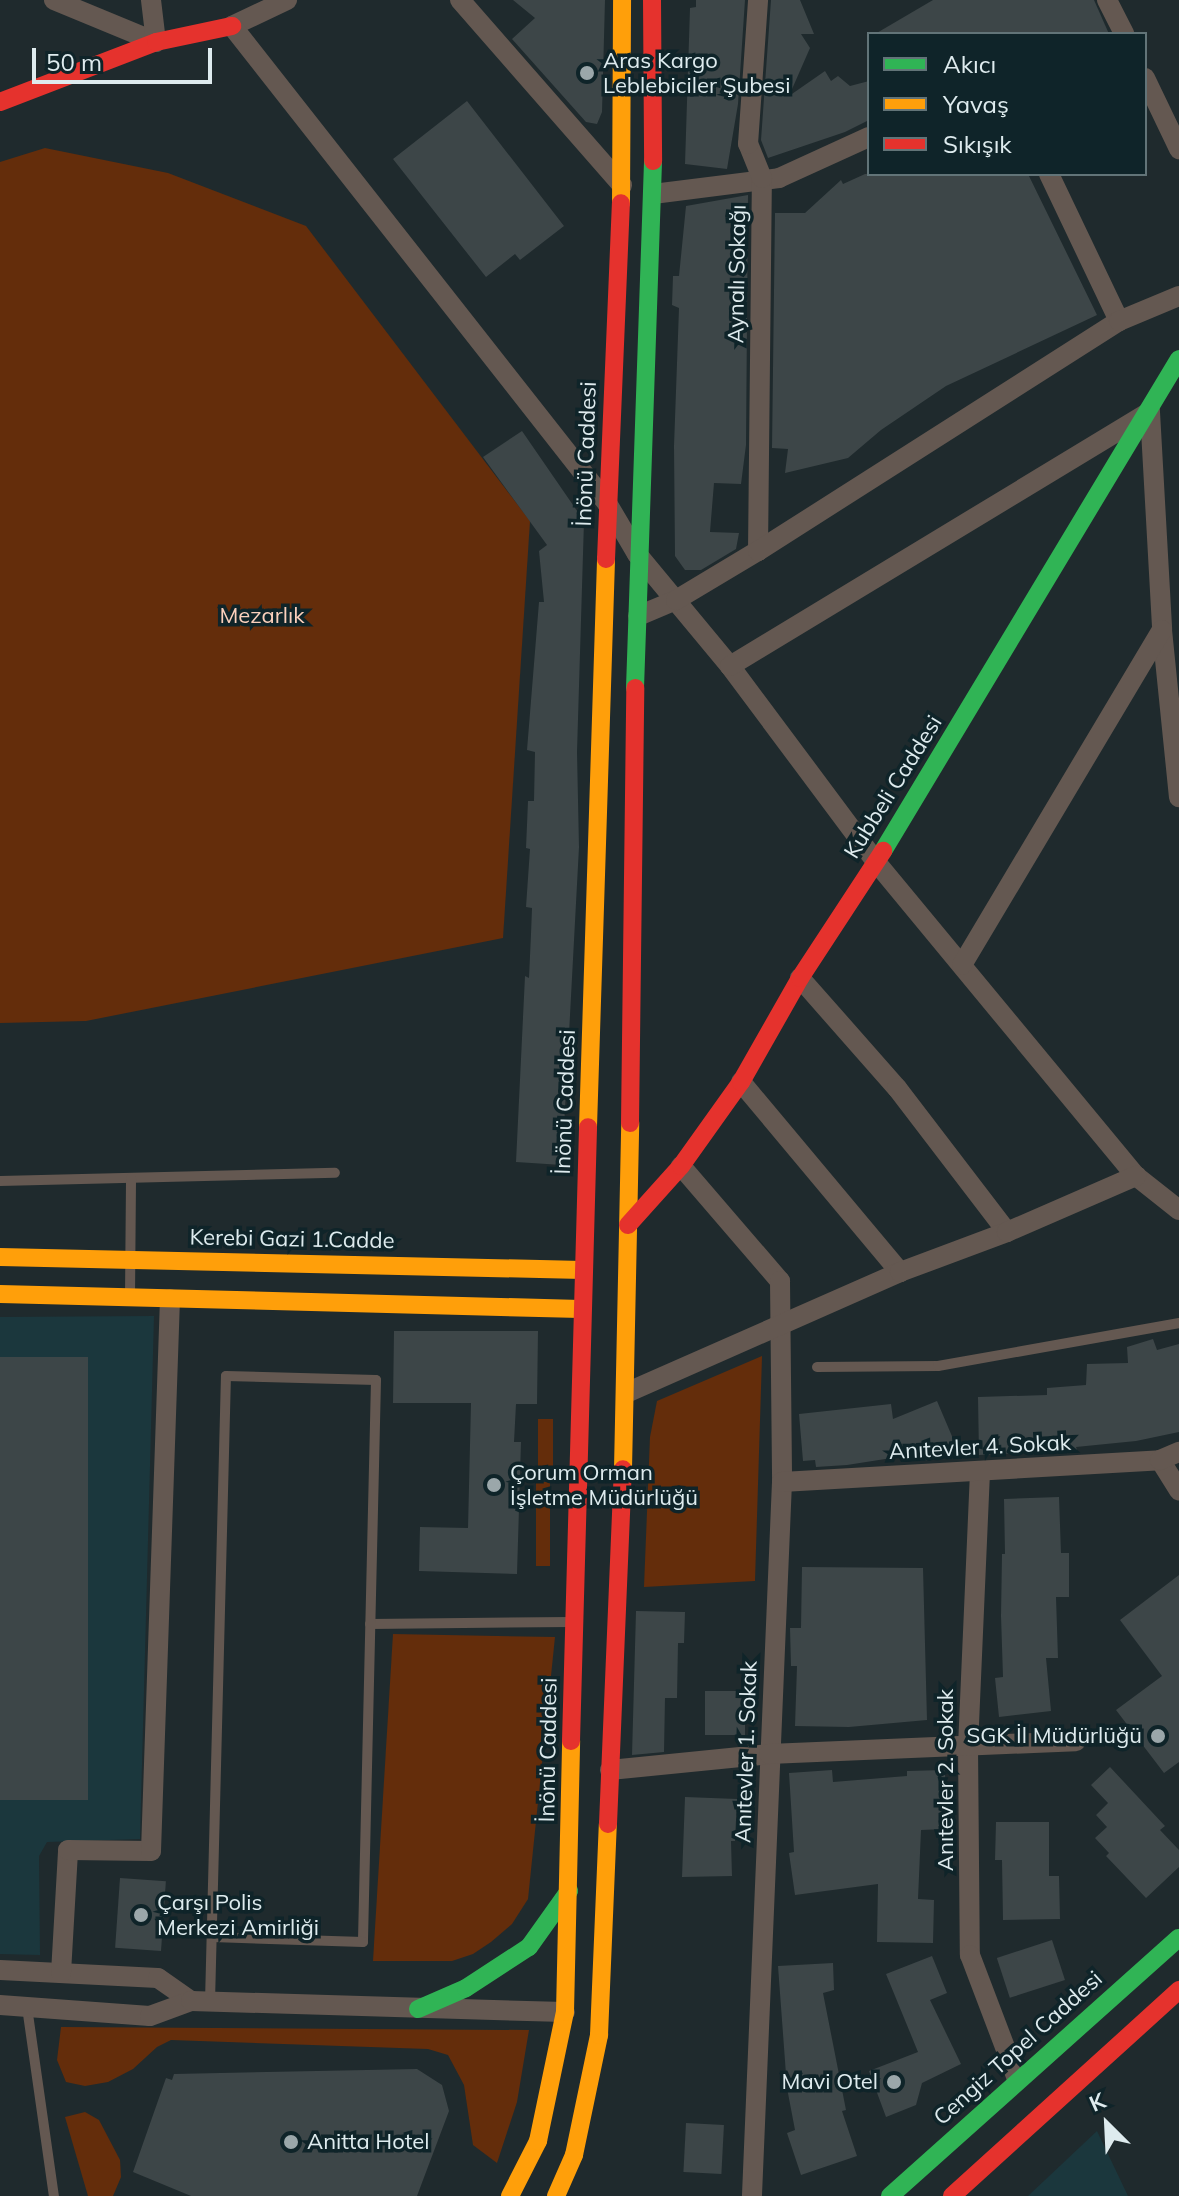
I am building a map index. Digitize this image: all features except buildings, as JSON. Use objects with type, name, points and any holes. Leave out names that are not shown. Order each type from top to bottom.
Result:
[{"type":"street","points":[[54,0],[156,42]]},
{"type":"street","points":[[151,0],[156,42]]},
{"type":"street","points":[[0,102],[156,42],[232,26],[287,0]]},
{"type":"street","points":[[460,0],[622,185]]},
{"type":"street","name":"İnönü Caddesi","points":[[510,2196],[538,2141],[565,2012],[581,1309],[597,919],[607,503],[622,185],[622,0]]},
{"type":"street","points":[[556,2196],[574,2155],[599,2035],[626,1393],[637,554],[653,194],[652,0]]},
{"type":"street","name":"Aynalı Sokağı","points":[[758,0],[748,144],[762,178],[758,551]]},
{"type":"street","points":[[1107,0],[1123,32]]},
{"type":"street","points":[[232,26],[607,503],[637,554],[730,666],[876,862],[1136,1176],[1179,1210]]},
{"type":"street","points":[[1147,82],[1179,149]]},
{"type":"street","points":[[653,194],[779,178],[867,138]]},
{"type":"street","points":[[1050,176],[1119,321]]},
{"type":"street","points":[[638,616],[676,600],[758,551],[1119,321],[1179,296]]},
{"type":"street","name":"Kubbeli Caddesi","points":[[628,1225],[681,1166],[741,1082],[800,978],[876,862],[1150,412],[1179,359]]},
{"type":"street","points":[[730,666],[1150,412],[1162,630],[1179,797]]},
{"type":"street","points":[[962,965],[1162,630]]},
{"type":"street","points":[[800,978],[897,1088],[1007,1232]]},
{"type":"street","points":[[741,1082],[900,1272]]},
{"type":"street","name":"Anıtevler 1. Sokak","points":[[681,1166],[780,1281],[782,1482],[769,1754],[758,2191]]},
{"type":"street","points":[[626,1393],[900,1272],[1007,1232],[1136,1176]]},
{"type":"street","name":"Kerebi Gazi 1.Cadde","points":[[0,1257],[583,1270]]},
{"type":"street","points":[[61,1973],[68,1850],[151,1851],[173,1260]]},
{"type":"street","points":[[0,1294],[581,1309]]},
{"type":"street","points":[[1169,1456],[1179,1490]]},
{"type":"street","name":"Anıtevler 4. Sokak","points":[[782,1482],[980,1472],[1169,1456]]},
{"type":"street","name":"Anıtevler 2. Sokak","points":[[980,1472],[968,1746],[970,1955],[1017,2079]]},
{"type":"street","points":[[610,1770],[769,1754],[1076,1741]]},
{"type":"street","points":[[418,2009],[466,1988],[529,1947],[570,1890]]},
{"type":"street","name":"Cengiz Topel Caddesi","points":[[890,2196],[1017,2079],[1179,1938]]},
{"type":"street","points":[[0,1970],[158,1978],[200,2001]]},
{"type":"street","points":[[952,2196],[1179,1990]]},
{"type":"street","points":[[0,2005],[150,2016],[200,2001],[565,2012]]},
{"type":"lane","points":[[0,1181],[335,1173]]},
{"type":"lane","points":[[130,1298],[131,1178]]},
{"type":"lane","points":[[817,1367],[938,1366],[1179,1323]]},
{"type":"lane","points":[[200,2001],[212,1937],[226,1376],[376,1380],[363,1942],[212,1937]]},
{"type":"lane","points":[[370,1624],[575,1622]]},
{"type":"lane","points":[[27,2007],[54,2196]]},
{"type":"shaded area","points":[[154,1316],[140,1839],[47,1842],[39,1856],[40,1955],[0,1954],[0,1317]]},
{"type":"shaded area","points":[[1097,2131],[1128,2196],[1028,2196]]},
{"type":"green space","name":"Mezarlık","points":[[45,148],[168,173],[306,226],[530,521],[503,938],[86,1021],[0,1023],[0,162]]},
{"type":"green space","points":[[762,1356],[755,1581],[644,1587],[650,1437],[657,1401]]},
{"type":"green space","points":[[538,1419],[553,1419],[553,1474],[538,1474]]},
{"type":"green space","points":[[536,1482],[550,1482],[550,1566],[536,1566]]},
{"type":"green space","points":[[393,1634],[555,1637],[528,1899],[512,1924],[491,1942],[473,1954],[452,1961],[373,1961]]},
{"type":"green space","points":[[61,2027],[529,2030],[517,2102],[497,2163],[473,2145],[464,2085],[448,2055],[428,2049],[171,2040],[157,2047],[133,2069],[108,2082],[85,2086],[66,2082],[57,2060]]},
{"type":"green space","points":[[85,2112],[99,2120],[120,2160],[121,2177],[113,2196],[88,2196],[65,2117]]},
{"type":"traffic: fast","points":[[635,688],[653,161]]},
{"type":"traffic: fast","points":[[883,851],[1179,359]]},
{"type":"traffic: fast","points":[[418,2009],[466,1988],[529,1947],[569,1891]]},
{"type":"traffic: fast","points":[[890,2196],[1179,1938]]},
{"type":"traffic: slow","points":[[621,203],[622,0]]},
{"type":"traffic: slow","points":[[588,1127],[606,559]]},
{"type":"traffic: slow","points":[[623,1469],[630,1123]]},
{"type":"traffic: slow","points":[[0,1257],[583,1270]]},
{"type":"traffic: slow","points":[[0,1294],[581,1309]]},
{"type":"traffic: slow","points":[[510,2196],[538,2141],[565,2012],[571,1741]]},
{"type":"traffic: slow","points":[[556,2196],[574,2155],[599,2035],[608,1824]]},
{"type":"traffic: jam","points":[[652,0],[653,161]]},
{"type":"traffic: jam","points":[[0,102],[156,42],[232,26]]},
{"type":"traffic: jam","points":[[606,559],[621,203]]},
{"type":"traffic: jam","points":[[630,1123],[635,688]]},
{"type":"traffic: jam","points":[[628,1225],[681,1166],[741,1082],[800,978],[883,851]]},
{"type":"traffic: jam","points":[[571,1741],[588,1127]]},
{"type":"traffic: jam","points":[[608,1824],[623,1469]]},
{"type":"traffic: jam","points":[[952,2196],[1179,1990]]},
{"type":"place","name":"Aras Kargo Leblebiciler Şubesi","points":[[587,73]]},
{"type":"place","name":"Çorum Orman İşletme Müdürlüğü","points":[[494,1485]]},
{"type":"place","name":"SGK İl Müdürlüğü","points":[[1158,1736]]},
{"type":"place","name":"Çarşı Polis Merkezi Amirliği","points":[[141,1915]]},
{"type":"place","name":"Mavi Otel","points":[[894,2082]]},
{"type":"place","name":"Anitta Hotel","points":[[291,2142]]}]
